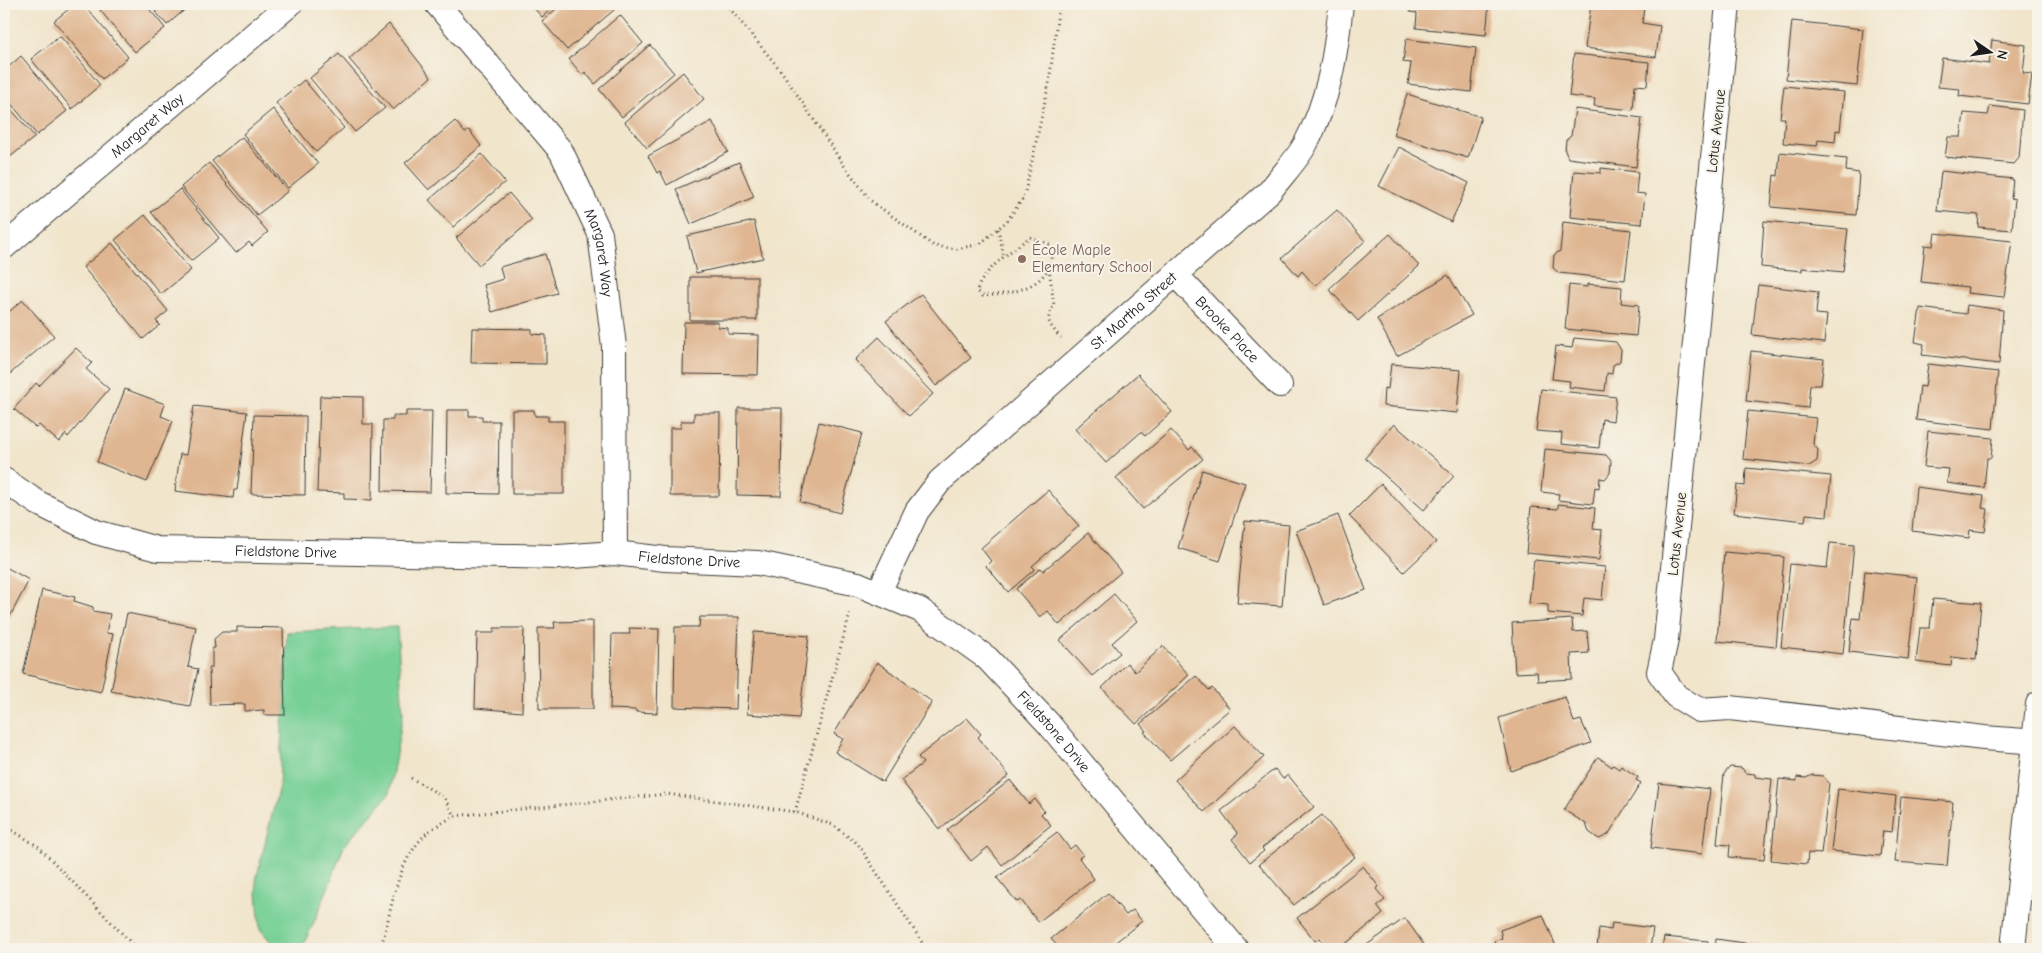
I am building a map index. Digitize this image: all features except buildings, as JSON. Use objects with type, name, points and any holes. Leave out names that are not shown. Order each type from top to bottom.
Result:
[{"type":"street","name":"Margaret Way","points":[[4,247],[290,4]]},
{"type":"street","name":"Margaret Way","points":[[436,4],[561,152],[600,234],[614,346],[615,553]]},
{"type":"street","name":"St. Martha Street","points":[[868,588],[940,480],[1270,191],[1304,146],[1324,104],[1337,49],[1341,4]]},
{"type":"street","name":"Lotus Avenue","points":[[1728,4],[1666,640],[1659,672],[1676,696],[1699,710],[1730,708],[1984,738],[2036,742]]},
{"type":"street","name":"Brooke Place","points":[[1175,274],[1280,385]]},
{"type":"street","name":"Fieldstone Drive","points":[[4,480],[38,503],[96,532],[157,549],[559,557],[615,553],[665,559],[758,563],[868,588],[920,610],[987,658],[1048,723],[1236,949]]},
{"type":"street","points":[[2013,949],[2036,742],[2038,704]]},
{"type":"path","points":[[726,4],[782,72],[843,164],[871,201],[934,246],[957,249],[980,244],[1007,221],[1024,197],[1050,83],[1060,4]]},
{"type":"path","points":[[998,228],[1004,257]]},
{"type":"path","points":[[1030,237],[1051,245],[1053,258],[1049,268],[1047,273],[1035,283],[1006,294],[983,296],[977,290],[979,282],[1004,257],[1030,237]]},
{"type":"path","points":[[1049,268],[1054,305],[1048,314],[1049,324],[1064,340]]},
{"type":"path","points":[[795,812],[868,588]]},
{"type":"path","points":[[411,778],[444,796],[454,816]]},
{"type":"path","points":[[380,949],[395,888],[404,863],[425,834],[454,816],[667,794],[795,812],[833,825],[858,844],[922,942],[929,949]]},
{"type":"path","points":[[4,825],[39,847],[138,949]]},
{"type":"green space","points":[[397,627],[403,714],[389,794],[344,846],[317,916],[303,945],[293,949],[277,949],[260,929],[256,880],[279,786],[287,632]]},
{"type":"place","name":"École Maple Elementary School","points":[[1022,259]]}]
